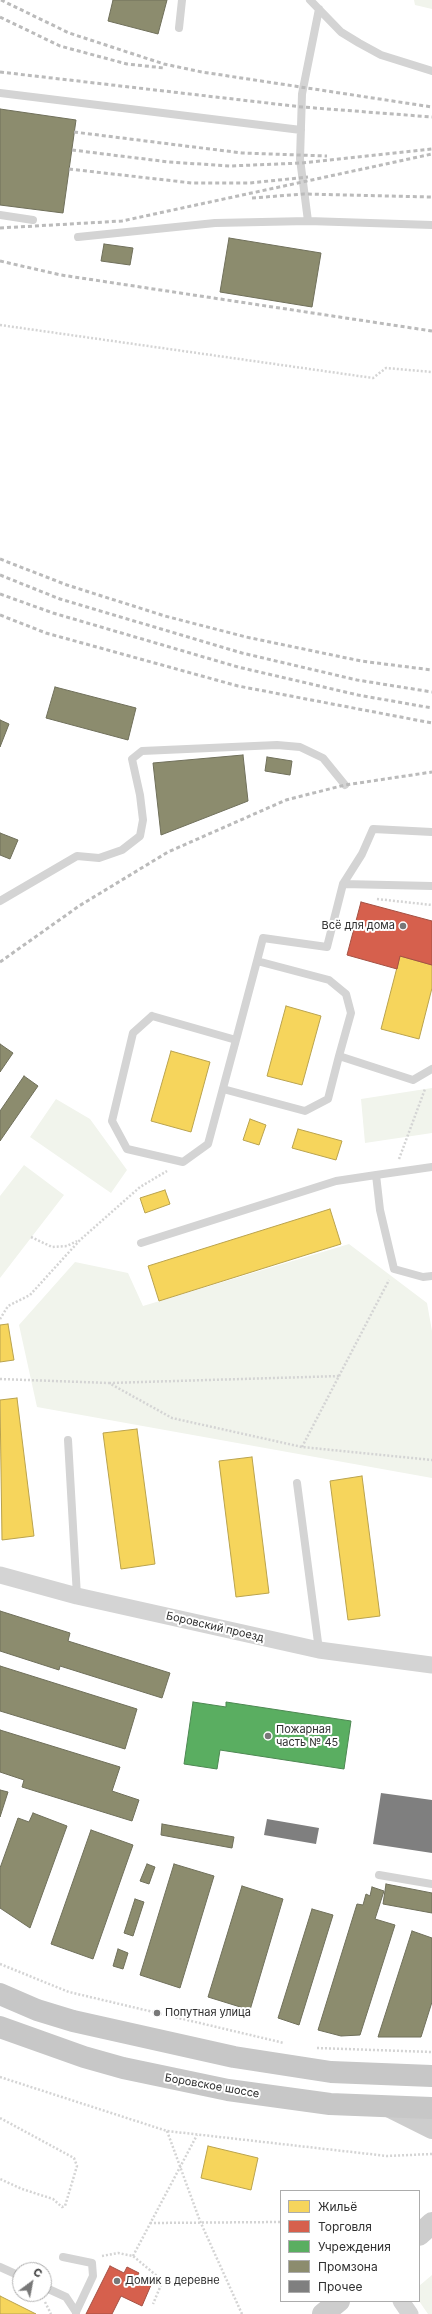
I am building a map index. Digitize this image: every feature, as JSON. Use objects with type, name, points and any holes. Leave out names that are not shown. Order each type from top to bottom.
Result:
[{"type":"main road","points":[[0,1994],[37,2010],[73,2021],[234,2057],[332,2072],[432,2076]]},
{"type":"main road","name":"Боровское шоссе","points":[[0,2027],[84,2057],[228,2090],[323,2103],[432,2108]]},
{"type":"main road","points":[[390,2107],[432,2128]]},
{"type":"main road","points":[[420,2234],[432,2223]]},
{"type":"main road","points":[[323,2314],[338,2302]]},
{"type":"street","name":"Боровский проезд","points":[[0,1575],[77,1596],[319,1650],[432,1665]]},
{"type":"street","points":[[402,2302],[410,2314]]},
{"type":"lane","points":[[178,28],[182,0]]},
{"type":"lane","points":[[310,0],[341,32],[359,43],[382,56],[432,71]]},
{"type":"lane","points":[[308,222],[300,159],[302,94],[319,9]]},
{"type":"lane","points":[[0,93],[301,130]]},
{"type":"lane","points":[[0,215],[33,220]]},
{"type":"lane","points":[[78,238],[215,223],[308,222],[432,225]]},
{"type":"lane","points":[[0,901],[78,856],[99,858],[122,850],[140,836],[143,820],[140,795],[132,759],[142,751],[277,745],[300,747],[324,758],[345,785]]},
{"type":"lane","points":[[236,1040],[152,1016],[133,1033],[112,1121],[127,1149],[183,1162],[208,1144],[223,1089],[257,961],[262,938],[327,947],[344,884],[362,854],[373,828],[432,832]]},
{"type":"lane","points":[[344,884],[432,886]]},
{"type":"lane","points":[[223,1089],[305,1111],[328,1099],[340,1056],[351,1013],[346,994],[329,980],[257,961]]},
{"type":"lane","points":[[340,1056],[413,1080],[432,1069]]},
{"type":"lane","points":[[142,1243],[336,1181],[432,1167]]},
{"type":"lane","points":[[376,1176],[380,1210],[394,1269],[423,1277],[432,1276]]},
{"type":"lane","points":[[68,1440],[77,1596]]},
{"type":"lane","points":[[297,1483],[319,1650]]},
{"type":"lane","points":[[379,1875],[432,1884]]},
{"type":"lane","points":[[63,2257],[92,2263],[93,2276],[76,2313]]},
{"type":"lane","points":[[0,2267],[12,2272]]},
{"type":"lane","points":[[52,2291],[66,2297],[76,2313]]},
{"type":"path","points":[[0,325],[373,378],[386,368],[432,372]]},
{"type":"path","points":[[371,898],[432,904]]},
{"type":"path","points":[[394,1173],[427,1084]]},
{"type":"path","points":[[0,1319],[8,1306],[30,1295],[80,1240],[140,1187],[183,1162]]},
{"type":"path","points":[[31,1237],[52,1246],[66,1246],[80,1240]]},
{"type":"path","points":[[302,1447],[394,1269]]},
{"type":"path","points":[[0,1379],[109,1383],[340,1376]]},
{"type":"path","points":[[109,1383],[172,1418],[302,1447],[432,1460]]},
{"type":"path","points":[[0,1964],[69,1992],[289,2044]]},
{"type":"path","points":[[311,2048],[432,2052]]},
{"type":"path","points":[[0,2077],[167,2131],[387,2156],[432,2154]]},
{"type":"path","points":[[0,2118],[74,2158],[77,2166],[65,2206],[62,2207],[53,2199],[22,2189],[0,2179]]},
{"type":"path","points":[[167,2131],[200,2221],[242,2314]]},
{"type":"path","points":[[133,2256],[180,2164],[197,2135]]},
{"type":"path","points":[[150,2223],[200,2221],[280,2222]]},
{"type":"path","points":[[92,2263],[106,2254],[118,2253],[133,2256],[157,2276],[161,2285],[153,2304]]},
{"type":"shaded area","points":[[414,0],[432,0],[432,9],[415,5]]},
{"type":"shaded area","points":[[432,1088],[432,1133],[365,1143],[361,1099]]},
{"type":"shaded area","points":[[56,1099],[90,1119],[127,1170],[111,1193],[30,1137]]},
{"type":"shaded area","points":[[24,1165],[64,1195],[0,1278],[0,1196]]},
{"type":"shaded area","points":[[349,1244],[427,1303],[432,1331],[432,1478],[37,1407],[19,1325],[75,1262],[128,1273],[143,1306]]},
{"type":"shaded area","points":[[432,2275],[432,2314],[428,2314],[420,2302],[420,2285]]},
{"type":"building: Жильё","points":[[400,956],[432,965],[432,988],[419,1039],[381,1029]]},
{"type":"building: Жильё","points":[[286,1006],[321,1016],[302,1085],[267,1076]]},
{"type":"building: Жильё","points":[[171,1051],[210,1062],[191,1132],[151,1121]]},
{"type":"building: Жильё","points":[[250,1119],[266,1125],[259,1145],[243,1140]]},
{"type":"building: Жильё","points":[[298,1129],[342,1141],[336,1160],[292,1148]]},
{"type":"building: Жильё","points":[[165,1190],[170,1204],[145,1213],[140,1198]]},
{"type":"building: Жильё","points":[[330,1209],[341,1244],[159,1301],[148,1266]]},
{"type":"building: Жильё","points":[[8,1324],[14,1360],[0,1362],[0,1325]]},
{"type":"building: Жильё","points":[[17,1398],[34,1536],[2,1540],[0,1400]]},
{"type":"building: Жильё","points":[[137,1429],[155,1564],[121,1569],[103,1433]]},
{"type":"building: Жильё","points":[[252,1457],[269,1593],[236,1597],[219,1461]]},
{"type":"building: Жильё","points":[[362,1476],[380,1616],[348,1620],[330,1481]]},
{"type":"building: Жильё","points":[[208,2146],[258,2158],[251,2190],[201,2178]]},
{"type":"building: Жильё","points":[[0,2296],[36,2314],[0,2314]]},
{"type":"building: Торговля","points":[[361,902],[432,921],[432,965],[400,956],[397,969],[347,955]]},
{"type":"building: Торговля","points":[[110,2266],[124,2273],[127,2267],[139,2273],[136,2278],[151,2285],[142,2306],[121,2296],[112,2314],[86,2314]]},
{"type":"building: Учреждения","name":"Пожарная часть № 45","points":[[193,1702],[226,1707],[226,1702],[351,1721],[344,1769],[220,1750],[217,1769],[184,1764]]},
{"type":"building: Промзона","points":[[113,0],[167,0],[158,34],[108,21]]},
{"type":"building: Промзона","points":[[0,109],[76,120],[63,213],[0,205]]},
{"type":"building: Промзона","points":[[229,238],[321,253],[312,307],[220,292]]},
{"type":"building: Промзона","points":[[104,244],[133,248],[130,265],[101,261]]},
{"type":"building: Промзона","points":[[55,687],[136,708],[128,740],[46,718]]},
{"type":"building: Промзона","points":[[0,720],[9,724],[0,747]]},
{"type":"building: Промзона","points":[[243,755],[248,801],[161,835],[153,763]]},
{"type":"building: Промзона","points":[[267,757],[292,761],[290,775],[265,771]]},
{"type":"building: Промзона","points":[[0,833],[18,840],[10,859],[0,855]]},
{"type":"building: Промзона","points":[[0,1044],[13,1053],[0,1072]]},
{"type":"building: Промзона","points":[[24,1076],[38,1086],[0,1141],[0,1111]]},
{"type":"building: Промзона","points":[[0,1611],[70,1633],[68,1641],[170,1673],[162,1698],[60,1666],[59,1670],[0,1651]]},
{"type":"building: Промзона","points":[[0,1666],[137,1709],[125,1749],[0,1711]]},
{"type":"building: Промзона","points":[[0,1730],[120,1767],[112,1791],[139,1800],[132,1821],[22,1787],[24,1780],[0,1772]]},
{"type":"building: Промзона","points":[[0,1790],[8,1792],[0,1817]]},
{"type":"building: Промзона","points":[[33,1813],[67,1826],[30,1928],[0,1908],[0,1868],[18,1818],[29,1822]]},
{"type":"building: Промзона","points":[[162,1824],[234,1837],[232,1848],[161,1835]]},
{"type":"building: Промзона","points":[[91,1830],[133,1845],[93,1959],[51,1944]]},
{"type":"building: Промзона","points":[[147,1864],[155,1867],[149,1884],[140,1881]]},
{"type":"building: Промзона","points":[[174,1864],[214,1876],[180,1988],[140,1975]]},
{"type":"building: Промзона","points":[[386,1884],[432,1893],[432,1913],[383,1904]]},
{"type":"building: Промзона","points":[[242,1886],[283,1899],[250,2010],[208,1997]]},
{"type":"building: Промзона","points":[[372,1887],[384,1891],[375,1919],[395,1925],[360,2035],[341,2036],[318,2030],[357,1904],[363,1905],[366,1894],[370,1896]]},
{"type":"building: Промзона","points":[[135,1899],[144,1902],[133,1936],[124,1933]]},
{"type":"building: Промзона","points":[[312,1909],[333,1915],[299,2025],[278,2018]]},
{"type":"building: Промзона","points":[[412,1931],[432,1938],[432,2002],[421,2037],[378,2037]]},
{"type":"building: Промзона","points":[[118,1949],[128,1953],[123,1969],[113,1966]]},
{"type":"building: Прочее","points":[[381,1793],[432,1800],[432,1853],[373,1844]]},
{"type":"building: Прочее","points":[[267,1819],[319,1828],[316,1844],[264,1835]]},
{"type":"railway","points":[[1,0],[69,33],[164,64],[202,72],[432,107]]},
{"type":"railway","points":[[0,17],[60,46],[127,64],[164,68]]},
{"type":"railway","points":[[0,72],[302,107],[432,117]]},
{"type":"railway","points":[[74,132],[242,153],[327,156]]},
{"type":"railway","points":[[72,150],[169,162],[230,166],[301,163],[432,149]]},
{"type":"railway","points":[[0,228],[122,221],[432,154]]},
{"type":"railway","points":[[69,169],[192,183],[250,183],[308,177]]},
{"type":"railway","points":[[252,198],[304,194],[432,197]]},
{"type":"railway","points":[[0,261],[61,275],[432,331]]},
{"type":"railway","points":[[0,559],[67,585],[165,616],[246,637],[361,661],[432,670]]},
{"type":"railway","points":[[0,575],[60,599],[242,653],[357,680],[432,692]]},
{"type":"railway","points":[[0,594],[53,613],[238,667],[358,695],[432,708]]},
{"type":"railway","points":[[0,615],[46,633],[238,686],[432,723]]},
{"type":"railway","points":[[0,962],[79,906],[168,852],[286,800],[345,785],[432,772]]},
{"type":"place","name":"Всё для дома","points":[[403,926]]},
{"type":"place","name":"Пожарная часть № 45","points":[[268,1736]]},
{"type":"place","name":"Попутная улица","points":[[157,2013]]},
{"type":"place","name":"Домик в деревне","points":[[117,2281]]}]
